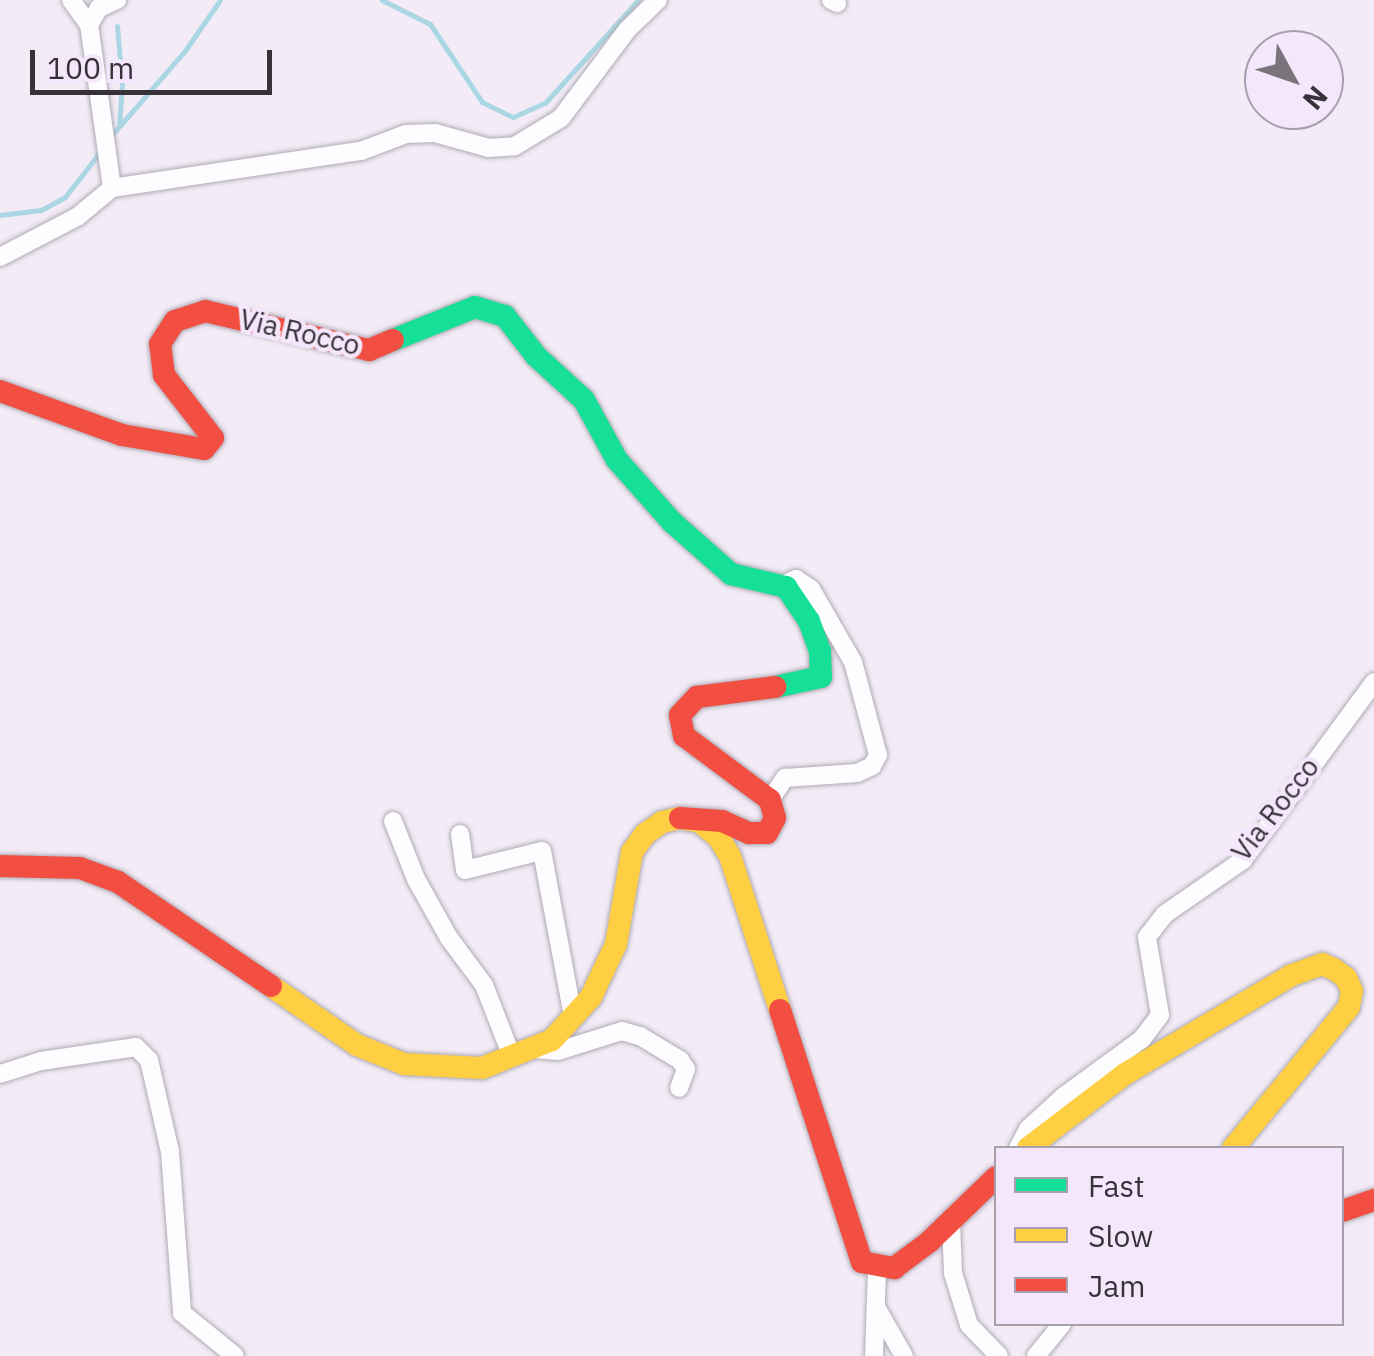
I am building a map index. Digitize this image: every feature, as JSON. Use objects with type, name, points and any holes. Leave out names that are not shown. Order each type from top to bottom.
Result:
[{"type":"street","points":[[71,0],[89,26],[112,188]]},
{"type":"street","points":[[89,26],[99,8],[117,0]]},
{"type":"street","points":[[0,257],[78,217],[112,188],[362,151],[406,134],[435,133],[489,148],[515,146],[561,118],[627,30],[658,0]]},
{"type":"street","name":"Via Rocco","points":[[0,391],[122,435],[204,449],[213,438],[164,375],[160,344],[175,321],[205,312],[369,350],[475,307],[505,316],[536,356],[584,400],[617,460],[672,522],[731,574],[783,585],[796,580],[811,589],[853,662],[878,756],[872,766],[857,772],[785,778],[770,800]]},
{"type":"street","points":[[0,866],[80,868],[118,882],[357,1045],[404,1064],[482,1068],[535,1050],[552,1040],[591,996],[611,958],[632,852],[645,834],[662,822],[680,818],[722,821],[749,834],[766,833],[775,818],[770,800],[684,736],[680,716],[697,697],[754,691],[821,676],[820,651],[809,621],[783,585]]},
{"type":"street","name":"Via Rocco","points":[[1019,1146],[1028,1129],[1064,1096],[1142,1039],[1160,1016],[1147,938],[1165,914],[1243,860],[1374,682]]},
{"type":"street","points":[[680,818],[700,822],[719,838],[730,856],[862,1262],[877,1268],[894,1268],[994,1179]]},
{"type":"street","points":[[393,820],[424,894],[484,985],[512,1057]]},
{"type":"street","points":[[460,834],[465,870],[542,851],[573,1017]]},
{"type":"street","points":[[1030,1146],[1070,1112],[1125,1074],[1292,975],[1322,964],[1334,969],[1346,978],[1352,991],[1349,1007],[1234,1146]]},
{"type":"street","points":[[535,1050],[558,1051],[622,1031],[658,1044],[680,1060],[686,1068],[680,1088]]},
{"type":"street","points":[[0,1074],[41,1060],[136,1047],[149,1060],[170,1152],[182,1314],[235,1356]]},
{"type":"street","points":[[1344,1211],[1374,1200]]},
{"type":"street","points":[[951,1221],[954,1273],[969,1325],[999,1356]]},
{"type":"street","points":[[874,1356],[877,1268]]},
{"type":"street","points":[[876,1307],[904,1356]]},
{"type":"street","points":[[1036,1356],[1060,1326]]},
{"type":"waterway","points":[[110,137],[184,52],[220,0]]},
{"type":"waterway","points":[[382,0],[430,24],[482,102],[513,117],[545,103],[638,0]]},
{"type":"waterway","points":[[117,26],[122,84],[119,123]]},
{"type":"waterway","points":[[0,215],[41,210],[65,197],[101,151]]},
{"type":"traffic: fast","points":[[393,340],[475,307],[505,316],[536,356],[584,400],[617,460],[672,522],[731,574],[786,587],[809,621],[820,651],[821,677],[775,687]]},
{"type":"traffic: slow","points":[[271,986],[357,1045],[404,1064],[482,1068],[552,1040],[591,997],[616,944],[632,852],[645,834],[662,822],[680,818],[700,822],[719,838],[730,856],[780,1010]]},
{"type":"traffic: slow","points":[[1031,1146],[1125,1074],[1292,975],[1322,964],[1334,969],[1346,978],[1352,991],[1349,1007],[1235,1146]]},
{"type":"traffic: jam","points":[[0,391],[122,435],[204,449],[213,438],[164,375],[160,344],[175,321],[205,311],[369,350],[393,340]]},
{"type":"traffic: jam","points":[[680,818],[722,821],[749,833],[767,833],[775,818],[770,800],[684,736],[680,715],[697,697],[775,687]]},
{"type":"traffic: jam","points":[[0,866],[80,868],[118,882],[271,986]]},
{"type":"traffic: jam","points":[[780,1010],[862,1262],[894,1268],[929,1242],[994,1179]]},
{"type":"traffic: jam","points":[[1344,1210],[1374,1200]]}]
